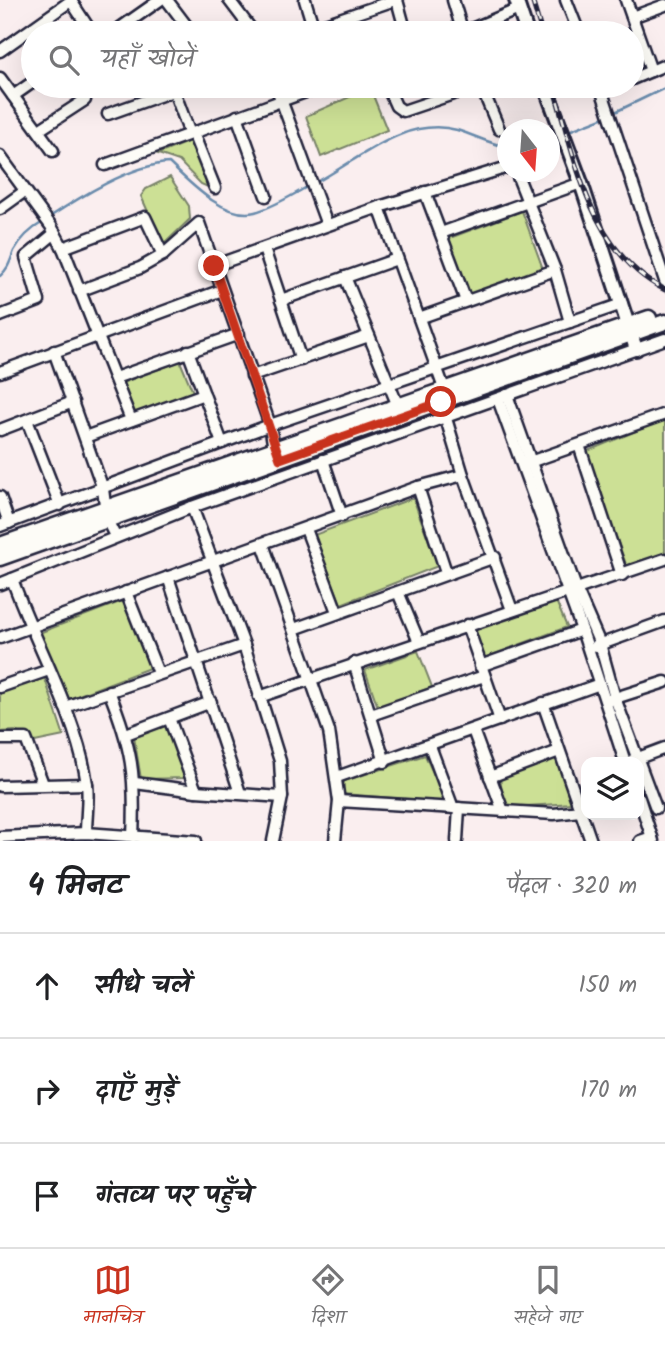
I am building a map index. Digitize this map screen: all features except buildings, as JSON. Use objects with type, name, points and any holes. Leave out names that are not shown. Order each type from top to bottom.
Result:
[{"type":"main road","points":[[631,337],[665,313]]},
{"type":"main road","points":[[0,558],[107,514],[444,397],[631,337],[665,322]]},
{"type":"main road","points":[[277,454],[398,406],[444,397]]},
{"type":"main road","points":[[0,545],[107,514]]},
{"type":"street","points":[[48,21],[72,0],[85,21]]},
{"type":"street","points":[[130,21],[160,0]]},
{"type":"street","points":[[167,0],[183,21]]},
{"type":"street","points":[[305,0],[311,21]]},
{"type":"street","points":[[340,21],[396,0],[402,21]]},
{"type":"street","points":[[453,0],[459,21]]},
{"type":"street","points":[[566,0],[574,21]]},
{"type":"street","points":[[626,0],[633,21]]},
{"type":"street","points":[[232,1],[246,21]]},
{"type":"street","points":[[485,21],[517,4],[523,21]]},
{"type":"street","points":[[632,17],[665,5]]},
{"type":"street","points":[[0,51],[21,39]]},
{"type":"street","points":[[644,51],[651,71]]},
{"type":"street","points":[[644,74],[665,65]]},
{"type":"street","points":[[0,78],[53,150]]},
{"type":"street","points":[[13,96],[21,90]]},
{"type":"street","points":[[39,130],[85,100],[84,98]]},
{"type":"street","points":[[108,114],[154,98]]},
{"type":"street","points":[[177,98],[215,188]]},
{"type":"street","points":[[281,98],[327,225]]},
{"type":"street","points":[[104,165],[290,98]]},
{"type":"street","points":[[392,98],[396,106],[403,111],[443,98]]},
{"type":"street","points":[[485,98],[497,125]]},
{"type":"street","points":[[549,98],[581,183],[631,337]]},
{"type":"street","points":[[604,98],[665,281]]},
{"type":"street","points":[[237,116],[266,196]]},
{"type":"street","points":[[0,156],[63,248],[131,419]]},
{"type":"street","points":[[214,266],[379,207],[497,170]]},
{"type":"street","points":[[521,182],[555,271],[570,322]]},
{"type":"street","points":[[441,233],[581,183]]},
{"type":"street","points":[[0,209],[25,191]]},
{"type":"street","points":[[425,192],[466,301]]},
{"type":"street","points":[[379,207],[437,368],[446,418],[463,475],[495,557],[512,610]]},
{"type":"street","points":[[63,248],[145,217],[163,255]]},
{"type":"street","points":[[79,291],[141,268],[163,255],[199,223],[270,425],[277,454],[292,471]]},
{"type":"street","points":[[0,317],[39,301],[26,257],[53,230]]},
{"type":"street","points":[[264,249],[301,360]]},
{"type":"street","points":[[281,300],[397,258]]},
{"type":"street","points":[[419,318],[555,271]]},
{"type":"street","points":[[345,277],[398,406]]},
{"type":"street","points":[[0,372],[222,290]]},
{"type":"street","points":[[0,497],[5,524],[270,425],[622,304]]},
{"type":"street","points":[[115,378],[239,334]]},
{"type":"street","points":[[252,376],[369,336]]},
{"type":"street","points":[[0,584],[192,507],[503,397],[631,337],[665,340]]},
{"type":"street","points":[[54,351],[103,489],[107,514],[115,536]]},
{"type":"street","points":[[188,351],[222,443]]},
{"type":"street","points":[[85,436],[204,394]]},
{"type":"street","points":[[503,397],[567,595],[582,630],[597,685],[628,757]]},
{"type":"street","points":[[0,430],[73,402]]},
{"type":"street","points":[[526,463],[665,414]]},
{"type":"street","points":[[27,420],[60,505]]},
{"type":"street","points":[[579,445],[622,575]]},
{"type":"street","points":[[323,460],[342,516]]},
{"type":"street","points":[[526,463],[600,644],[629,757]]},
{"type":"street","points":[[0,638],[418,487],[463,475]]},
{"type":"street","points":[[418,487],[446,572]]},
{"type":"street","points":[[192,507],[244,645],[280,761],[282,797],[274,841]]},
{"type":"street","points":[[306,529],[337,612]]},
{"type":"street","points":[[263,544],[329,732],[339,801],[335,841]]},
{"type":"street","points":[[294,629],[446,572],[495,557]]},
{"type":"street","points":[[259,697],[512,610],[567,595],[665,559]]},
{"type":"street","points":[[168,577],[240,793]]},
{"type":"street","points":[[12,579],[30,628],[65,707],[87,784],[86,833]]},
{"type":"street","points":[[126,592],[158,673]]},
{"type":"street","points":[[398,592],[419,642]]},
{"type":"street","points":[[587,649],[665,621]]},
{"type":"street","points":[[467,625],[500,720]]},
{"type":"street","points":[[370,715],[582,630]]},
{"type":"street","points":[[65,707],[244,645]]},
{"type":"street","points":[[354,663],[385,762]]},
{"type":"street","points":[[0,687],[49,670]]},
{"type":"street","points":[[337,777],[597,685]]},
{"type":"street","points":[[604,702],[664,685]]},
{"type":"street","points":[[109,691],[126,734],[135,783],[133,836]]},
{"type":"street","points":[[126,734],[211,702]]},
{"type":"street","points":[[543,703],[591,841]]},
{"type":"street","points":[[169,718],[195,791]]},
{"type":"street","points":[[473,730],[503,811]]},
{"type":"street","points":[[0,739],[26,739],[43,784]]},
{"type":"street","points":[[430,746],[456,808],[457,841]]},
{"type":"street","points":[[641,757],[665,748]]},
{"type":"street","points":[[490,776],[559,751]]},
{"type":"street","points":[[640,841],[653,839],[645,814],[661,806],[644,781]]},
{"type":"street","points":[[135,783],[195,791],[282,797]]},
{"type":"street","points":[[0,786],[87,784]]},
{"type":"street","points":[[339,801],[554,814],[580,811]]},
{"type":"street","points":[[0,837],[86,833],[196,841]]},
{"type":"green space","points":[[347,98],[374,98],[387,130],[321,157],[306,116]]},
{"type":"green space","points":[[190,141],[210,188],[201,184],[179,161],[158,154]]},
{"type":"green space","points":[[170,177],[189,206],[190,219],[163,245],[141,196],[146,189]]},
{"type":"green space","points":[[522,211],[543,269],[468,295],[447,239]]},
{"type":"green space","points":[[180,361],[193,392],[132,414],[122,383]]},
{"type":"green space","points":[[665,419],[665,553],[627,567],[585,452]]},
{"type":"green space","points":[[413,498],[438,566],[341,604],[314,535]]},
{"type":"green space","points":[[125,600],[152,667],[66,700],[39,633]]},
{"type":"green space","points":[[556,601],[567,627],[481,659],[470,632]]},
{"type":"green space","points":[[418,651],[432,687],[378,707],[365,670]]},
{"type":"green space","points":[[44,676],[64,736],[35,742],[15,731],[0,732],[0,692]]},
{"type":"green space","points":[[167,725],[187,778],[141,779],[134,737]]},
{"type":"green space","points":[[425,755],[446,802],[342,794],[344,781]]},
{"type":"green space","points":[[556,758],[573,803],[511,807],[503,800],[500,778]]},
{"type":"waterway","points":[[611,114],[665,88]]},
{"type":"waterway","points":[[566,132],[605,117]]},
{"type":"waterway","points":[[315,183],[383,143],[419,129],[437,127],[457,130],[497,145]]},
{"type":"waterway","points":[[48,218],[122,176],[139,169],[169,163],[208,198],[244,213],[269,207],[309,186]]},
{"type":"waterway","points":[[0,276],[20,242],[43,222]]},
{"type":"railway","points":[[532,0],[538,21]]},
{"type":"railway","points":[[557,98],[579,173],[602,228],[619,252],[639,273],[665,290]]},
{"type":"route","points":[[214,266],[270,425],[274,449],[280,459],[441,402]]}]
